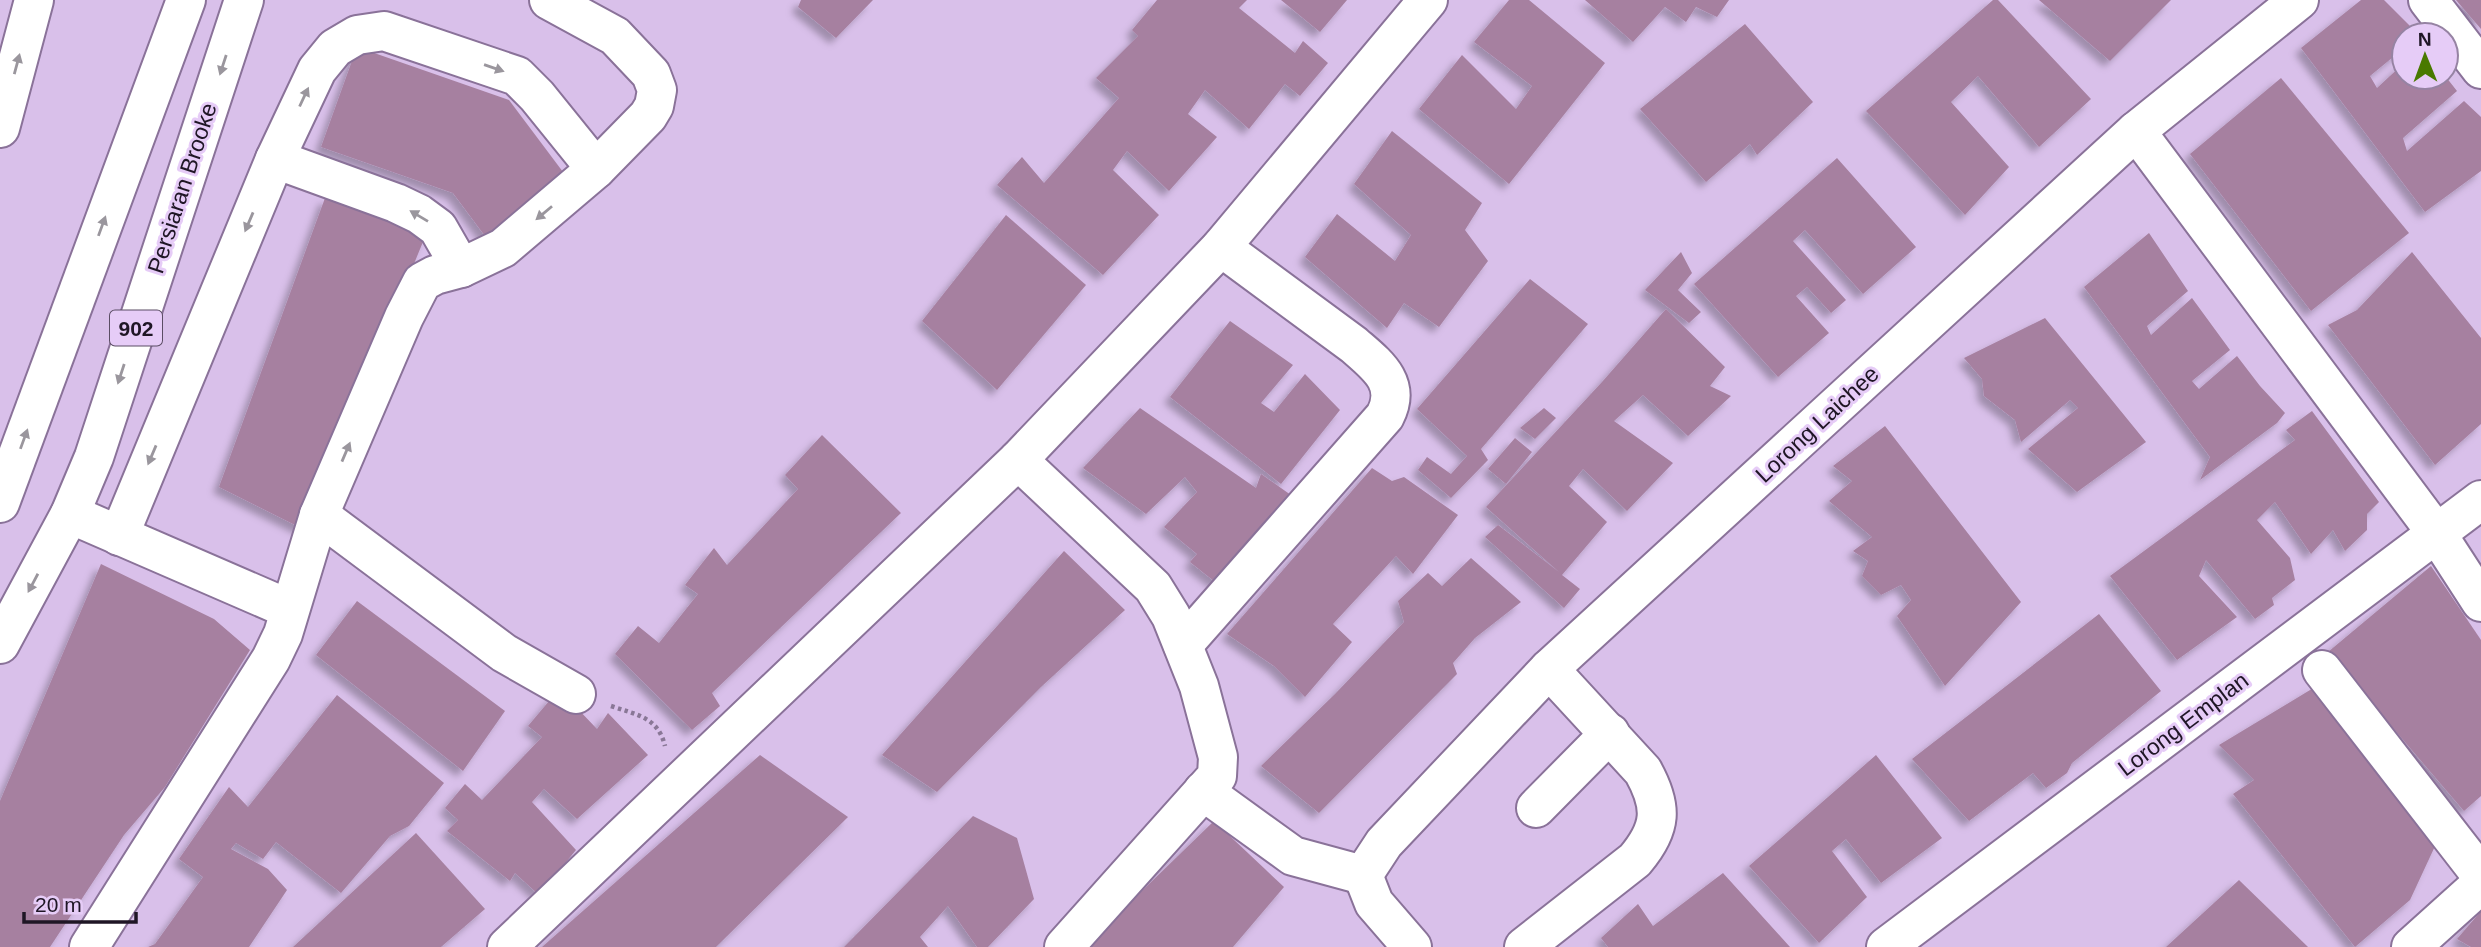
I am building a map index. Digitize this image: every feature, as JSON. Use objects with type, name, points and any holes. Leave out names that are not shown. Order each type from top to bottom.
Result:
[{"type":"street","points":[[0,18],[32,0]]},
{"type":"street","points":[[0,128],[32,0]]},
{"type":"street","points":[[0,503],[186,0]]},
{"type":"street","name":"Persiaran Brooke","points":[[0,644],[70,514],[94,457],[244,0]]},
{"type":"street","points":[[89,947],[271,659],[283,634],[319,515],[404,317],[422,282],[435,275],[461,268],[503,248],[596,169],[648,116],[654,106],[657,90],[651,74],[615,36],[549,0]]},
{"type":"street","points":[[507,947],[1018,460],[1221,247],[1428,0]]},
{"type":"street","name":"Lorong Laichee","points":[[1363,875],[1384,843],[1549,669],[2137,131],[2299,0]]},
{"type":"street","points":[[2428,0],[2481,69]]},
{"type":"street","points":[[119,536],[275,159],[317,70],[335,48],[357,35],[384,31],[517,76],[537,96],[596,169]]},
{"type":"street","points":[[2137,131],[2437,534],[2481,602]]},
{"type":"street","points":[[275,159],[419,214],[438,228],[461,268]]},
{"type":"street","points":[[1182,645],[1391,406],[1392,395],[1386,376],[1364,354],[1221,247]]},
{"type":"street","points":[[1018,460],[1153,587],[1171,616],[1199,686],[1218,757],[1217,776],[1064,947]]},
{"type":"street","name":"Lorong Emplan","points":[[1886,947],[2481,500]]},
{"type":"street","points":[[70,514],[289,609]]},
{"type":"street","points":[[319,515],[504,653],[576,694]]},
{"type":"street","points":[[1524,947],[1635,860],[1649,844],[1656,818],[1654,791],[1643,771],[1549,669]]},
{"type":"street","points":[[2322,670],[2481,875]]},
{"type":"street","points":[[1536,808],[1610,733]]},
{"type":"street","points":[[1203,791],[1293,856],[1363,875],[1374,903],[1412,947]]},
{"type":"street","points":[[2411,947],[2481,884]]},
{"type":"path","points":[[576,694],[638,716],[661,730],[674,788]]},
{"type":"building","points":[[801,0],[873,0],[836,38],[798,7]]},
{"type":"building","points":[[1157,0],[1247,0],[1239,8],[1295,53],[1303,41],[1328,63],[1300,96],[1285,84],[1249,129],[1205,90],[1188,114],[1217,137],[1169,191],[1127,151],[1113,170],[1159,215],[1103,275],[997,185],[1022,157],[1044,183],[1119,98],[1096,78],[1138,36],[1132,30]]},
{"type":"building","points":[[1281,0],[1347,0],[1320,32]]},
{"type":"building","points":[[1509,0],[1529,0],[1605,63],[1509,184],[1419,109],[1462,55],[1516,109],[1532,86],[1474,42]]},
{"type":"building","points":[[1585,0],[1729,0],[1717,17],[1696,7],[1686,22],[1665,7],[1633,42]]},
{"type":"building","points":[[1993,0],[1998,0],[2091,99],[2039,147],[1978,76],[1951,102],[2009,167],[1965,215],[1866,111]]},
{"type":"building","points":[[2039,0],[2171,0],[2110,61]]},
{"type":"building","points":[[2361,0],[2384,0],[2405,21],[2390,21],[2390,60],[2370,76],[2377,88],[2390,76],[2390,91],[2457,91],[2403,138],[2407,151],[2464,101],[2481,117],[2481,171],[2425,212],[2301,48]]},
{"type":"building","points":[[2456,0],[2481,0],[2481,29]]},
{"type":"building","points":[[1745,24],[1813,102],[1757,155],[1750,144],[1706,182],[1640,109]]},
{"type":"building","points":[[357,47],[509,100],[569,180],[488,240],[453,193],[321,147]]},
{"type":"building","points":[[2281,78],[2409,233],[2311,311],[2190,154]]},
{"type":"building","points":[[1392,131],[1482,203],[1465,230],[1488,261],[1439,327],[1404,303],[1387,328],[1305,257],[1337,214],[1395,261],[1411,235],[1354,184]]},
{"type":"building","points":[[1837,158],[1916,247],[1863,294],[1805,230],[1793,241],[1846,300],[1831,313],[1807,287],[1796,296],[1829,333],[1778,377],[1694,284]]},
{"type":"building","points":[[325,198],[427,232],[305,530],[219,487]]},
{"type":"building","points":[[1006,215],[1086,285],[997,390],[922,321]]},
{"type":"building","points":[[2149,233],[2188,291],[2147,326],[2151,335],[2192,298],[2230,350],[2192,381],[2199,389],[2237,356],[2285,413],[2277,423],[2200,480],[2210,457],[2084,287]]},
{"type":"building","points":[[1681,252],[1692,273],[1678,290],[1701,312],[1689,323],[1645,290]]},
{"type":"building","points":[[2412,252],[2481,338],[2481,424],[2435,465],[2328,325],[2357,310]]},
{"type":"building","points":[[1530,279],[1588,324],[1481,449],[1488,460],[1451,498],[1418,470],[1427,457],[1451,474],[1467,456],[1417,409]]},
{"type":"building","points":[[1666,309],[1725,367],[1710,386],[1731,396],[1688,436],[1643,395],[1614,421],[1673,463],[1627,511],[1583,469],[1569,486],[1607,522],[1562,575],[1580,589],[1564,608],[1485,537],[1498,525],[1559,572],[1486,507]]},
{"type":"building","points":[[2045,318],[2146,442],[2077,492],[2028,449],[2078,408],[2070,400],[2021,442],[2015,420],[1984,396],[1982,379],[1964,358]]},
{"type":"building","points":[[1230,321],[1293,365],[1261,403],[1274,412],[1305,374],[1340,410],[1281,484],[1170,397]]},
{"type":"building","points":[[1140,408],[1256,488],[1261,474],[1298,500],[1224,589],[1190,562],[1197,554],[1164,527],[1197,492],[1185,477],[1146,514],[1083,468]]},
{"type":"building","points":[[1544,408],[1556,418],[1535,439],[1520,428]]},
{"type":"building","points":[[2312,411],[2379,502],[2367,514],[2367,530],[2345,551],[2333,530],[2311,554],[2275,502],[2257,520],[2290,558],[2295,580],[2272,598],[2274,605],[2255,619],[2206,560],[2199,576],[2237,617],[2177,660],[2110,576],[2295,440],[2286,430]]},
{"type":"building","points":[[1885,426],[2021,602],[1945,686],[1897,616],[1911,600],[1901,585],[1881,595],[1862,576],[1868,561],[1853,551],[1872,537],[1829,501],[1852,481],[1833,466]]},
{"type":"building","points":[[822,435],[901,513],[712,693],[720,706],[692,730],[615,654],[638,626],[659,643],[698,594],[685,585],[714,548],[727,565],[798,489],[785,475]]},
{"type":"building","points":[[1515,438],[1532,452],[1506,484],[1488,469]]},
{"type":"building","points":[[1372,468],[1392,481],[1404,477],[1458,515],[1413,574],[1396,556],[1333,624],[1352,642],[1305,697],[1274,666],[1227,634]]},
{"type":"building","points":[[1064,551],[1125,610],[1041,687],[937,792],[882,755]]},
{"type":"building","points":[[1471,558],[1521,602],[1475,638],[1453,663],[1457,674],[1319,813],[1261,766],[1404,622],[1398,601],[1428,573],[1442,586]]},
{"type":"building","points":[[101,564],[214,619],[250,650],[165,787],[124,835],[50,947],[0,947],[0,801]]},
{"type":"building","points":[[2431,566],[2481,640],[2481,796],[2464,811],[2328,652]]},
{"type":"building","points":[[357,601],[505,711],[463,771],[316,655]]},
{"type":"building","points":[[2099,614],[2161,691],[2072,763],[2067,773],[2046,788],[2033,773],[1969,821],[1912,759]]},
{"type":"building","points":[[2315,687],[2436,844],[2410,900],[2355,947],[2233,794],[2254,780],[2219,745]]},
{"type":"building","points":[[555,694],[576,707],[597,729],[608,713],[648,755],[577,819],[544,789],[532,802],[576,850],[539,895],[515,873],[510,881],[447,831],[458,820],[445,808],[465,784],[482,800],[542,737],[528,726]]},
{"type":"building","points":[[337,695],[444,783],[409,826],[390,836],[341,893],[276,842],[263,859],[236,843],[231,849],[268,869],[287,890],[249,947],[148,947],[155,944],[203,877],[179,859],[229,787],[248,807]]},
{"type":"building","points":[[760,755],[848,817],[716,947],[542,947]]},
{"type":"building","points":[[1876,755],[1942,838],[1881,883],[1846,839],[1832,851],[1867,897],[1819,943],[1749,866]]},
{"type":"building","points":[[973,816],[1017,838],[1034,899],[988,947],[977,947],[948,906],[920,937],[928,947],[844,947]]},
{"type":"building","points":[[1214,821],[1284,887],[1233,947],[1084,947]]},
{"type":"building","points":[[416,833],[485,909],[441,947],[293,947]]},
{"type":"building","points":[[1723,873],[1790,947],[1608,947],[1601,938],[1638,904],[1653,926]]},
{"type":"building","points":[[2239,880],[2308,947],[2166,947]]},
{"type":"building","points":[[2481,911],[2481,947],[2471,947],[2457,939]]}]
